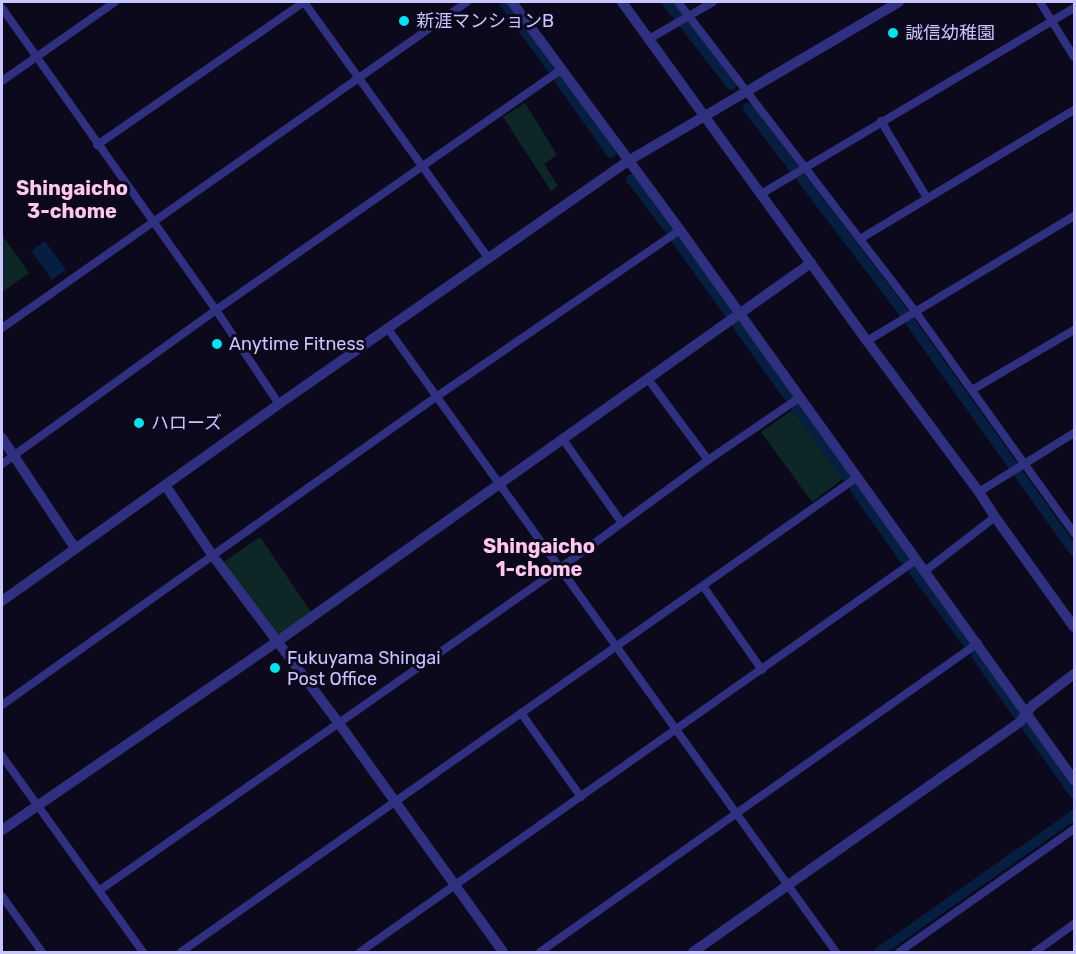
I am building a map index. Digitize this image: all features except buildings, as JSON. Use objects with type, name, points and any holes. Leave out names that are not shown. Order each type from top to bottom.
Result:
[{"type":"street","points":[[2,81],[115,2]]},
{"type":"street","points":[[97,145],[304,2],[489,259]]},
{"type":"street","points":[[2,328],[467,2]]},
{"type":"street","points":[[512,2],[680,230],[1074,780]]},
{"type":"street","points":[[622,2],[979,492],[995,518],[1074,627]]},
{"type":"street","points":[[678,2],[915,311],[1074,533]]},
{"type":"street","points":[[649,39],[713,2]]},
{"type":"street","points":[[2,601],[165,484],[628,161],[899,2]]},
{"type":"street","points":[[1040,2],[1074,57]]},
{"type":"street","points":[[2,8],[216,310],[279,404]]},
{"type":"street","points":[[761,194],[1074,8]]},
{"type":"street","points":[[2,464],[216,310],[562,69]]},
{"type":"street","points":[[860,239],[1074,110]]},
{"type":"street","points":[[881,121],[927,198]]},
{"type":"street","points":[[867,341],[1074,216]]},
{"type":"street","points":[[2,705],[436,397],[680,230]]},
{"type":"street","points":[[2,830],[278,641],[811,263]]},
{"type":"street","points":[[388,329],[836,952]]},
{"type":"street","points":[[972,390],[1073,334]]},
{"type":"street","points":[[648,379],[708,460]]},
{"type":"street","points":[[100,890],[799,398]]},
{"type":"street","points":[[979,492],[1074,433]]},
{"type":"street","points":[[2,438],[75,548]]},
{"type":"street","points":[[562,438],[622,523]]},
{"type":"street","points":[[181,952],[856,478]]},
{"type":"street","points":[[165,484],[213,556],[338,722],[503,952]]},
{"type":"street","points":[[924,571],[995,518]]},
{"type":"street","points":[[360,952],[916,560]]},
{"type":"street","points":[[703,586],[762,670]]},
{"type":"street","points":[[540,952],[978,644]]},
{"type":"street","points":[[693,952],[1020,722],[1032,706],[1074,674]]},
{"type":"street","points":[[521,713],[581,797]]},
{"type":"street","points":[[2,756],[143,952]]},
{"type":"street","points":[[899,952],[1074,829]]},
{"type":"street","points":[[2,896],[42,952]]},
{"type":"street","points":[[1035,952],[1074,924]]},
{"type":"green space","points":[[525,103],[557,155],[544,164],[558,186],[551,191],[503,117]]},
{"type":"green space","points":[[2,235],[29,273],[2,292]]},
{"type":"green space","points":[[795,408],[844,478],[812,502],[761,432]]},
{"type":"green space","points":[[260,537],[311,612],[275,637],[222,563]]},
{"type":"water","points":[[45,241],[66,270],[52,280],[31,251]]},
{"type":"waterway","points":[[504,2],[552,69]]},
{"type":"waterway","points":[[667,2],[731,85]]},
{"type":"waterway","points":[[559,79],[611,153]]},
{"type":"waterway","points":[[748,108],[901,309],[1074,551]]},
{"type":"waterway","points":[[631,179],[670,230]]},
{"type":"waterway","points":[[676,239],[729,313]]},
{"type":"waterway","points":[[737,325],[789,397]]},
{"type":"waterway","points":[[797,408],[846,476]]},
{"type":"waterway","points":[[855,489],[906,561]]},
{"type":"waterway","points":[[914,571],[967,642]]},
{"type":"waterway","points":[[976,655],[1018,715]]},
{"type":"waterway","points":[[1027,727],[1074,793]]},
{"type":"waterway","points":[[879,952],[1074,815]]},
{"type":"place","name":"新涯マンションB","points":[[404,21]]},
{"type":"place","name":"誠信幼稚園","points":[[893,33]]},
{"type":"place","name":"Anytime Fitness","points":[[217,344]]},
{"type":"place","name":"ハローズ","points":[[139,423]]},
{"type":"place","name":"Fukuyama Shingai Post Office","points":[[275,668]]},
{"type":"district","name":"Shingaicho 3-chome","points":[[72,200]]},
{"type":"district","name":"Shingaicho 1-chome","points":[[539,558]]}]
